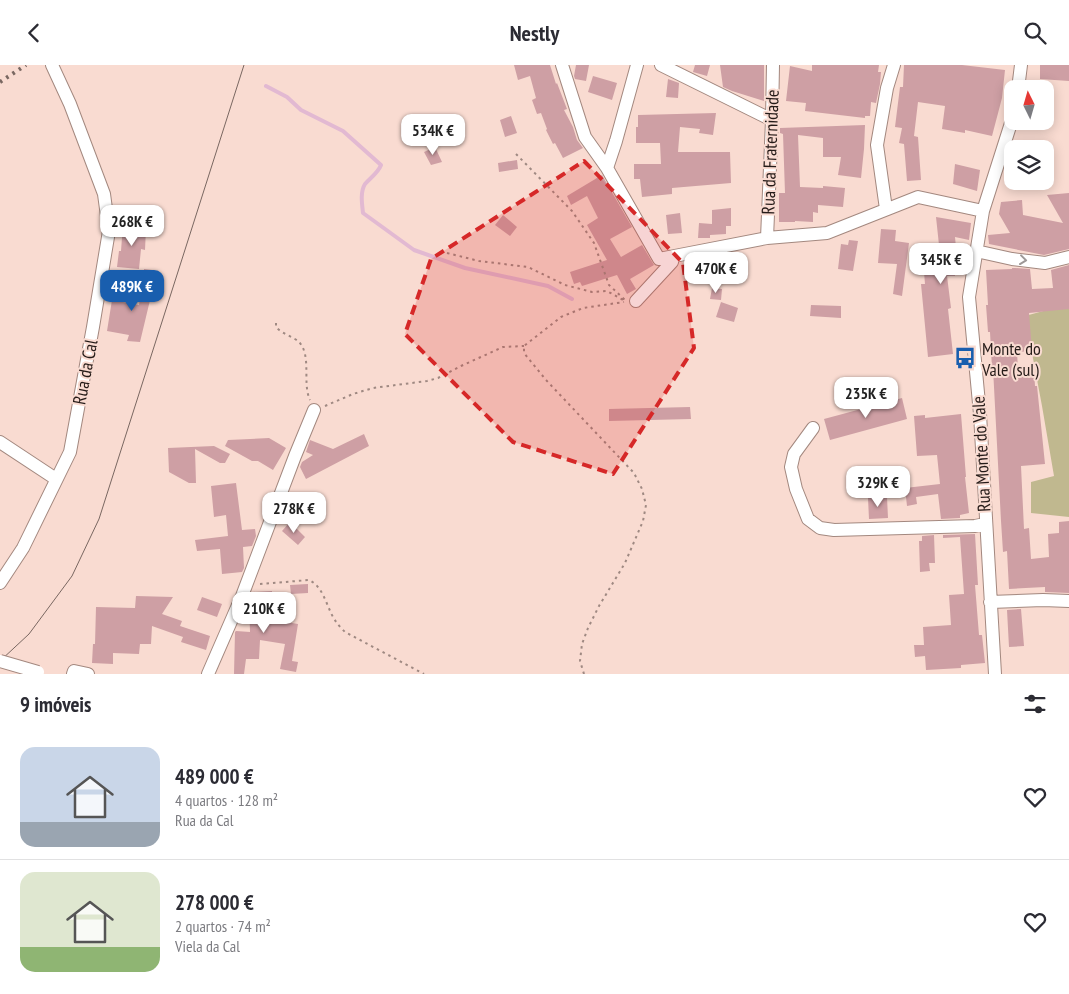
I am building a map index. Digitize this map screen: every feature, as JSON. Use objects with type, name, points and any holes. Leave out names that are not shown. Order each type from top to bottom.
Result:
[{"type":"street","name":"Rua da Cal","points":[[0,583],[23,548],[70,453],[109,231],[104,194],[70,104],[52,65]]},
{"type":"street","points":[[562,65],[585,137],[606,168],[659,259],[767,238],[827,233],[918,197],[983,211]]},
{"type":"street","points":[[606,168],[616,141],[637,65]]},
{"type":"street","points":[[661,65],[772,120]]},
{"type":"street","name":"Rua da Fraternidade","points":[[767,238],[773,65]]},
{"type":"street","points":[[886,209],[877,145],[887,88],[894,65]]},
{"type":"street","points":[[1019,80],[1021,65]]},
{"type":"street","name":"Rua Monte do Vale","points":[[995,674],[980,414],[969,297],[983,211],[1009,130]]},
{"type":"street","points":[[976,251],[1012,259],[1045,263],[1069,257]]},
{"type":"street","points":[[631,302],[672,262],[673,257]]},
{"type":"street","points":[[208,674],[248,581],[295,455],[314,410]]},
{"type":"street","points":[[813,429],[794,454],[792,467],[796,489],[808,519],[820,528],[834,530],[975,526],[986,524]]},
{"type":"street","points":[[0,442],[56,479]]},
{"type":"street","points":[[990,602],[1069,601]]},
{"type":"street","points":[[0,661],[43,673]]},
{"type":"street","points":[[73,674],[74,671],[88,674]]},
{"type":"path","points":[[516,154],[572,211],[594,243],[609,285],[631,302]]},
{"type":"path","points":[[447,253],[478,261],[528,267],[565,285],[592,292],[607,291],[631,302]]},
{"type":"path","points":[[276,323],[276,327],[280,332],[298,341],[304,349],[308,396],[314,410],[366,390],[438,378],[460,365],[503,347],[524,346],[561,317],[583,308],[631,302]]},
{"type":"path","points":[[524,346],[524,353],[546,379],[634,473],[642,489],[646,505],[644,521],[625,563],[599,606],[582,644],[580,661],[584,674]]},
{"type":"path","points":[[248,581],[259,585],[309,580],[315,583],[336,622],[345,632],[424,674]]},
{"type":"highlighted area","points":[[584,161],[683,263],[694,348],[613,474],[513,442],[405,334],[431,259]]},
{"type":"shaded area","points":[[1069,304],[1069,517],[1031,513],[1031,482],[1054,476],[1025,316]]},
{"type":"building","points":[[514,65],[550,65],[567,109],[564,110],[577,140],[583,148],[563,158],[546,130],[541,113],[537,114],[532,100],[536,98],[530,76],[518,80]]},
{"type":"building","points":[[576,65],[589,65],[586,81],[575,79]]},
{"type":"building","points":[[695,65],[710,65],[707,76],[693,72]]},
{"type":"building","points":[[720,65],[764,65],[764,101],[723,87]]},
{"type":"building","points":[[812,65],[879,65],[878,72],[881,72],[880,84],[876,103],[871,102],[870,116],[865,116],[865,118],[805,111],[806,103],[786,101],[790,66],[812,71]]},
{"type":"building","points":[[904,65],[962,65],[1005,70],[1002,98],[992,136],[965,130],[965,133],[942,129],[945,106],[918,102],[914,136],[918,137],[921,180],[907,181],[904,144],[899,143],[902,128],[895,127],[900,87],[903,87]]},
{"type":"building","points":[[1040,65],[1069,65],[1069,81],[1040,79]]},
{"type":"building","points":[[593,76],[617,83],[612,100],[588,92]]},
{"type":"building","points":[[668,79],[679,83],[678,98],[666,97]]},
{"type":"building","points":[[716,113],[713,135],[699,133],[700,129],[680,127],[678,152],[730,152],[731,183],[672,188],[672,194],[642,197],[640,179],[634,179],[634,164],[661,164],[660,143],[636,143],[638,115]]},
{"type":"building","points":[[511,116],[517,133],[505,137],[500,120]]},
{"type":"building","points":[[865,125],[861,178],[838,175],[841,157],[823,157],[823,138],[798,135],[800,187],[823,188],[823,186],[845,188],[843,207],[818,205],[818,213],[813,212],[813,222],[779,222],[779,193],[785,193],[783,134],[780,133],[780,128]]},
{"type":"building","points":[[435,147],[442,162],[431,165],[424,152]]},
{"type":"building","points":[[517,160],[518,169],[499,172],[498,163]]},
{"type":"building","points":[[955,164],[980,170],[977,191],[953,184]]},
{"type":"building","points":[[602,175],[632,227],[610,239],[621,257],[642,245],[654,265],[630,279],[636,289],[627,294],[617,275],[582,286],[580,282],[574,284],[570,272],[607,260],[587,225],[598,218],[587,196],[571,205],[567,196]]},
{"type":"building","points":[[1069,193],[1069,249],[1044,255],[989,244],[988,235],[1010,233],[999,214],[1001,202],[1022,200],[1023,215],[1063,223],[1047,195]]},
{"type":"building","points":[[731,208],[731,226],[726,226],[726,234],[710,235],[710,238],[698,238],[699,223],[712,224],[712,210]]},
{"type":"building","points":[[680,213],[682,233],[668,234],[666,215]]},
{"type":"building","points":[[503,215],[517,227],[510,236],[495,225]]},
{"type":"building","points":[[936,217],[971,223],[969,240],[955,237],[957,258],[953,258],[955,276],[947,276],[951,308],[948,309],[953,354],[928,357],[921,284],[925,284],[922,247],[939,245]]},
{"type":"building","points":[[123,224],[146,228],[145,250],[141,249],[139,269],[117,267],[119,251],[121,251]]},
{"type":"building","points":[[881,229],[896,230],[895,241],[909,243],[902,296],[893,294],[897,264],[878,263]]},
{"type":"building","points":[[849,240],[858,241],[853,271],[838,269],[841,244],[848,245]]},
{"type":"building","points":[[741,254],[741,278],[724,278],[724,255]]},
{"type":"building","points":[[1069,265],[1069,309],[1029,313],[1032,351],[1017,352],[1018,370],[1034,369],[1045,464],[1021,466],[1024,529],[1029,528],[1031,559],[1049,557],[1048,534],[1059,533],[1059,522],[1069,521],[1069,593],[1045,592],[1045,587],[1009,589],[1007,551],[1003,552],[993,368],[986,305],[988,305],[986,270],[1030,269],[1032,289],[1053,288],[1051,270]]},
{"type":"building","points":[[144,269],[152,270],[151,296],[140,342],[127,341],[129,335],[107,331],[112,300],[139,305],[142,284],[138,284],[139,272],[144,272]]},
{"type":"building","points":[[712,288],[722,289],[721,300],[710,299]]},
{"type":"building","points":[[721,302],[738,308],[734,322],[716,317]]},
{"type":"building","points":[[811,305],[841,306],[841,318],[810,316]]},
{"type":"building","points":[[902,398],[907,419],[830,440],[824,419]]},
{"type":"building","points":[[690,407],[691,419],[609,421],[609,409]]},
{"type":"building","points":[[961,414],[969,513],[960,515],[960,518],[941,519],[938,494],[916,497],[917,504],[907,506],[905,488],[940,484],[937,455],[917,456],[914,416],[925,415],[925,418]]},
{"type":"building","points":[[364,434],[369,446],[306,479],[300,467],[302,462],[313,455],[306,452],[310,440],[333,449]]},
{"type":"building","points":[[269,438],[286,448],[273,470],[225,446],[228,440]]},
{"type":"building","points":[[214,446],[230,454],[225,463],[220,463],[195,449],[196,483],[189,483],[169,472],[168,448]]},
{"type":"building","points":[[236,483],[242,530],[255,529],[256,536],[252,546],[243,547],[244,568],[242,572],[222,574],[220,549],[197,551],[195,540],[228,536],[226,515],[214,517],[211,486]]},
{"type":"building","points":[[303,493],[312,504],[298,517],[288,506]]},
{"type":"building","points":[[887,497],[888,518],[869,519],[868,498]]},
{"type":"building","points":[[290,522],[305,537],[298,545],[282,531]]},
{"type":"building","points":[[975,534],[978,585],[975,585],[979,635],[982,635],[985,663],[961,665],[961,668],[926,670],[925,656],[915,657],[914,645],[924,645],[923,627],[951,625],[949,595],[964,594],[960,537],[943,538],[943,535]]},
{"type":"building","points":[[934,535],[935,563],[929,563],[930,571],[920,572],[919,541],[922,541],[922,536]]},
{"type":"building","points":[[308,584],[308,593],[291,594],[290,585]]},
{"type":"building","points":[[272,591],[273,620],[298,624],[292,661],[298,662],[296,672],[280,669],[285,644],[260,640],[259,659],[246,659],[244,674],[234,674],[235,632],[250,632],[249,600],[252,592]]},
{"type":"building","points":[[136,596],[173,597],[162,614],[182,621],[180,626],[210,636],[206,650],[181,642],[183,637],[152,626],[151,644],[140,644],[139,654],[113,653],[113,664],[92,663],[93,644],[95,644],[96,607],[135,608]]},
{"type":"building","points":[[202,597],[222,604],[217,617],[197,610]]},
{"type":"building","points":[[1021,609],[1024,646],[1009,647],[1007,610]]},
{"type":"waterway","points":[[266,86],[287,97],[301,110],[343,131],[381,165],[363,187],[363,213],[414,250],[465,268],[548,286],[572,299]]},
{"type":"tram line","points":[[0,661],[29,634],[72,576],[99,519],[244,65]]},
{"type":"railway","points":[[0,82],[26,65]]},
{"type":"place","name":"Monte do Vale (sul)","points":[[965,358]]}]
